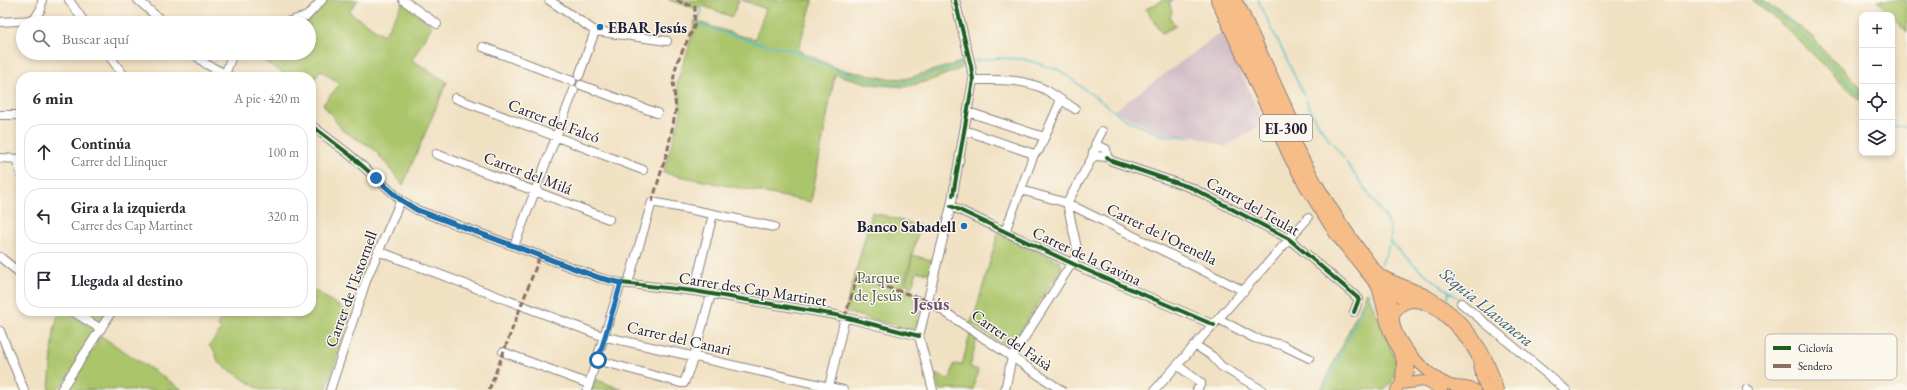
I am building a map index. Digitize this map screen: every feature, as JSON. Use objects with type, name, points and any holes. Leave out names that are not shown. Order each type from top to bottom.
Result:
[{"type":"highway","points":[[1210,0],[1263,118],[1276,141],[1290,157]]},
{"type":"highway","name":"EI-300","points":[[1217,0],[1290,157],[1336,234],[1378,281],[1399,296],[1411,301]]},
{"type":"highway","name":"EI-300","points":[[1227,0],[1284,124],[1312,178],[1343,229],[1378,281],[1390,301],[1394,314]]},
{"type":"highway","points":[[1235,0],[1302,142],[1310,166],[1312,178]]},
{"type":"highway","name":"EI-300","points":[[1378,281],[1428,297],[1455,317],[1482,350],[1490,367],[1497,390]]},
{"type":"main road","points":[[1378,281],[1385,321],[1402,360],[1399,387]]},
{"type":"main road","points":[[1394,314],[1400,306],[1411,301]]},
{"type":"main road","name":"EI-300","points":[[1411,301],[1417,301],[1429,306],[1454,326],[1473,351],[1478,362],[1479,372],[1487,390]]},
{"type":"main road","name":"EI-300","points":[[1394,314],[1395,327],[1401,340],[1410,353],[1432,374],[1449,385],[1465,386],[1475,390]]},
{"type":"main road","points":[[1399,387],[1410,366],[1410,353]]},
{"type":"main road","points":[[1465,386],[1474,381],[1479,372]]},
{"type":"main road","points":[[1399,387],[1414,375],[1432,374]]},
{"type":"main road","points":[[1399,387],[1424,381],[1442,390]]},
{"type":"street","points":[[36,16],[42,0]]},
{"type":"street","points":[[69,0],[80,16]]},
{"type":"street","points":[[138,0],[156,16]]},
{"type":"street","points":[[307,16],[322,0]]},
{"type":"street","points":[[403,0],[437,24]]},
{"type":"street","points":[[549,0],[595,31],[667,41]]},
{"type":"street","points":[[933,390],[919,336],[951,206],[973,80],[955,0]]},
{"type":"street","points":[[0,22],[16,21]]},
{"type":"street","points":[[514,246],[556,137],[581,78],[579,76],[595,31]]},
{"type":"street","points":[[483,47],[572,81]]},
{"type":"street","points":[[112,60],[120,72]]},
{"type":"street","points":[[201,60],[220,72]]},
{"type":"street","points":[[228,72],[231,60]]},
{"type":"street","points":[[579,76],[576,76],[571,85],[657,113]]},
{"type":"street","points":[[973,80],[1007,80],[1029,84],[1045,90],[1075,109]]},
{"type":"street","name":"Carrer del Falcó","points":[[455,98],[643,170]]},
{"type":"street","points":[[1005,232],[1034,154],[1039,150],[1062,100]]},
{"type":"street","points":[[968,112],[1044,137]]},
{"type":"street","points":[[0,115],[16,115]]},
{"type":"street","name":"Carrer des Cap Martinet","points":[[316,129],[350,155],[401,200],[417,210],[600,278],[625,283],[711,294],[845,317],[919,336]]},
{"type":"street","points":[[964,130],[1034,154]]},
{"type":"street","points":[[1005,390],[1012,357],[1072,264],[1076,255],[1077,248],[1067,203],[1092,158],[1096,148],[1095,145],[1102,131]]},
{"type":"street","points":[[1092,158],[1096,156],[1107,157],[1106,149],[1101,146],[1096,148]]},
{"type":"street","name":"Carrer del Milá","points":[[436,154],[610,219]]},
{"type":"street","name":"Carrer del Teulat","points":[[1107,157],[1112,161],[1192,188],[1289,239],[1359,299],[1354,312]]},
{"type":"street","points":[[0,158],[16,159]]},
{"type":"street","name":"Carrer de l'Orenella","points":[[1021,190],[1067,203],[1244,291]]},
{"type":"street","name":"Carrer de l'Estornell","points":[[330,390],[367,278],[401,200]]},
{"type":"street","points":[[503,352],[588,387],[652,202],[774,227]]},
{"type":"street","name":"Carrer de la Gavina","points":[[951,206],[1072,264],[1254,338],[1282,345],[1309,358]]},
{"type":"street","points":[[694,292],[713,214]]},
{"type":"street","points":[[1155,390],[1308,218]]},
{"type":"street","name":"Carrer del Canari","points":[[378,251],[605,336],[843,390]]},
{"type":"street","points":[[0,257],[16,270]]},
{"type":"street","points":[[598,360],[681,383],[686,381],[711,294]]},
{"type":"street","name":"Carrer del Faisà","points":[[927,300],[1061,390]]},
{"type":"street","points":[[1461,303],[1566,390]]},
{"type":"street","points":[[80,316],[101,329]]},
{"type":"street","points":[[61,390],[109,316]]},
{"type":"street","points":[[829,387],[845,317]]},
{"type":"street","points":[[0,332],[24,390]]},
{"type":"street","points":[[1195,345],[1212,356],[1221,366],[1262,390]]},
{"type":"street","points":[[1177,365],[1201,383],[1197,390]]},
{"type":"shaded area","points":[[1222,32],[1264,123],[1225,147],[1196,136],[1164,134],[1114,111]]},
{"type":"green space","points":[[325,0],[358,0],[349,12],[384,35],[403,3],[432,26],[412,60],[447,82],[403,185],[373,148],[343,131],[323,104],[340,84],[320,70],[316,77],[316,72],[282,72],[262,60],[316,60],[316,16],[312,16]]},
{"type":"green space","points":[[668,0],[739,0],[732,17],[701,5],[698,9]]},
{"type":"green space","points":[[742,0],[813,0],[798,50],[838,69],[884,78],[905,79],[961,62],[962,68],[934,79],[905,87],[870,84],[835,74],[811,202],[663,173],[681,113],[677,82],[688,50],[695,21],[755,39],[766,9]]},
{"type":"green space","points":[[1163,0],[1174,0],[1169,2],[1172,12],[1170,18],[1176,26],[1162,33],[1146,9]]},
{"type":"green space","points":[[1752,0],[1763,0],[1814,38],[1827,55],[1842,67],[1859,86],[1859,99],[1785,27]]},
{"type":"green space","points":[[1877,0],[1907,0],[1907,32],[1895,19],[1895,12],[1888,12]]},
{"type":"green space","name":"Parque de Jesús","points":[[872,212],[920,226],[903,288],[924,297],[915,331],[845,312]]},
{"type":"green space","points":[[998,233],[1059,261],[1062,267],[1009,348],[970,323],[975,314]]},
{"type":"green space","points":[[913,255],[934,261],[930,273],[917,272],[911,288],[906,284]]},
{"type":"green space","points":[[316,291],[351,314],[326,390],[260,390],[218,362],[215,352],[209,346],[221,330],[217,325],[222,316],[316,316]]},
{"type":"green space","points":[[1367,292],[1396,361],[1396,374],[1385,390],[1321,390]]},
{"type":"green space","points":[[58,316],[74,316],[96,331],[64,383],[55,390],[49,390],[54,330]]},
{"type":"green space","points":[[87,316],[105,316],[102,322],[97,323]]},
{"type":"green space","points":[[970,334],[977,338],[970,367],[978,370],[973,390],[957,390],[948,388],[947,390],[939,390],[935,374],[950,380],[954,364],[962,365]]},
{"type":"green space","points":[[101,336],[183,390],[68,390]]},
{"type":"green space","points":[[595,379],[623,390],[591,390]]},
{"type":"waterway","points":[[1258,0],[1304,95]]},
{"type":"waterway","points":[[1758,0],[1788,21],[1859,93]]},
{"type":"waterway","points":[[702,8],[698,25],[754,42],[788,49],[835,70],[880,82],[899,84],[962,64]]},
{"type":"waterway","points":[[974,61],[998,58],[1023,59],[1059,70],[1125,119],[1162,135],[1191,137]]},
{"type":"waterway","points":[[1306,100],[1314,118],[1331,142]]},
{"type":"waterway","points":[[1895,126],[1907,127]]},
{"type":"waterway","points":[[1333,144],[1344,158]]},
{"type":"waterway","points":[[1346,162],[1387,220],[1390,227],[1390,243],[1381,265]]},
{"type":"waterway","name":"Sèquia Llavanera","points":[[1390,241],[1406,258],[1424,273],[1461,300]]},
{"type":"waterway","points":[[1446,302],[1449,292]]},
{"type":"waterway","points":[[1324,390],[1370,293]]},
{"type":"marked path","points":[[652,202],[668,149],[676,109],[673,81],[677,62],[694,27],[695,7],[674,0]]},
{"type":"marked path","points":[[489,390],[540,256]]},
{"type":"marked path","points":[[845,317],[857,278],[927,300]]},
{"type":"cycle path","points":[[953,195],[973,80],[955,0]]},
{"type":"cycle path","points":[[316,129],[350,155],[401,200],[417,210],[600,278],[621,283],[694,291],[836,315],[919,336]]},
{"type":"cycle path","points":[[1107,157],[1112,161],[1192,188],[1289,239],[1359,299],[1354,312]]},
{"type":"cycle path","points":[[951,206],[1084,269],[1214,325]]},
{"type":"place","name":"EBAR Jesús","points":[[600,27]]},
{"type":"place","name":"Banco Sabadell","points":[[964,226]]},
{"type":"district","name":"Jesús","points":[[931,303]]},
{"type":"route","points":[[376,178],[401,200],[417,210],[600,278],[621,283],[598,360]]}]
